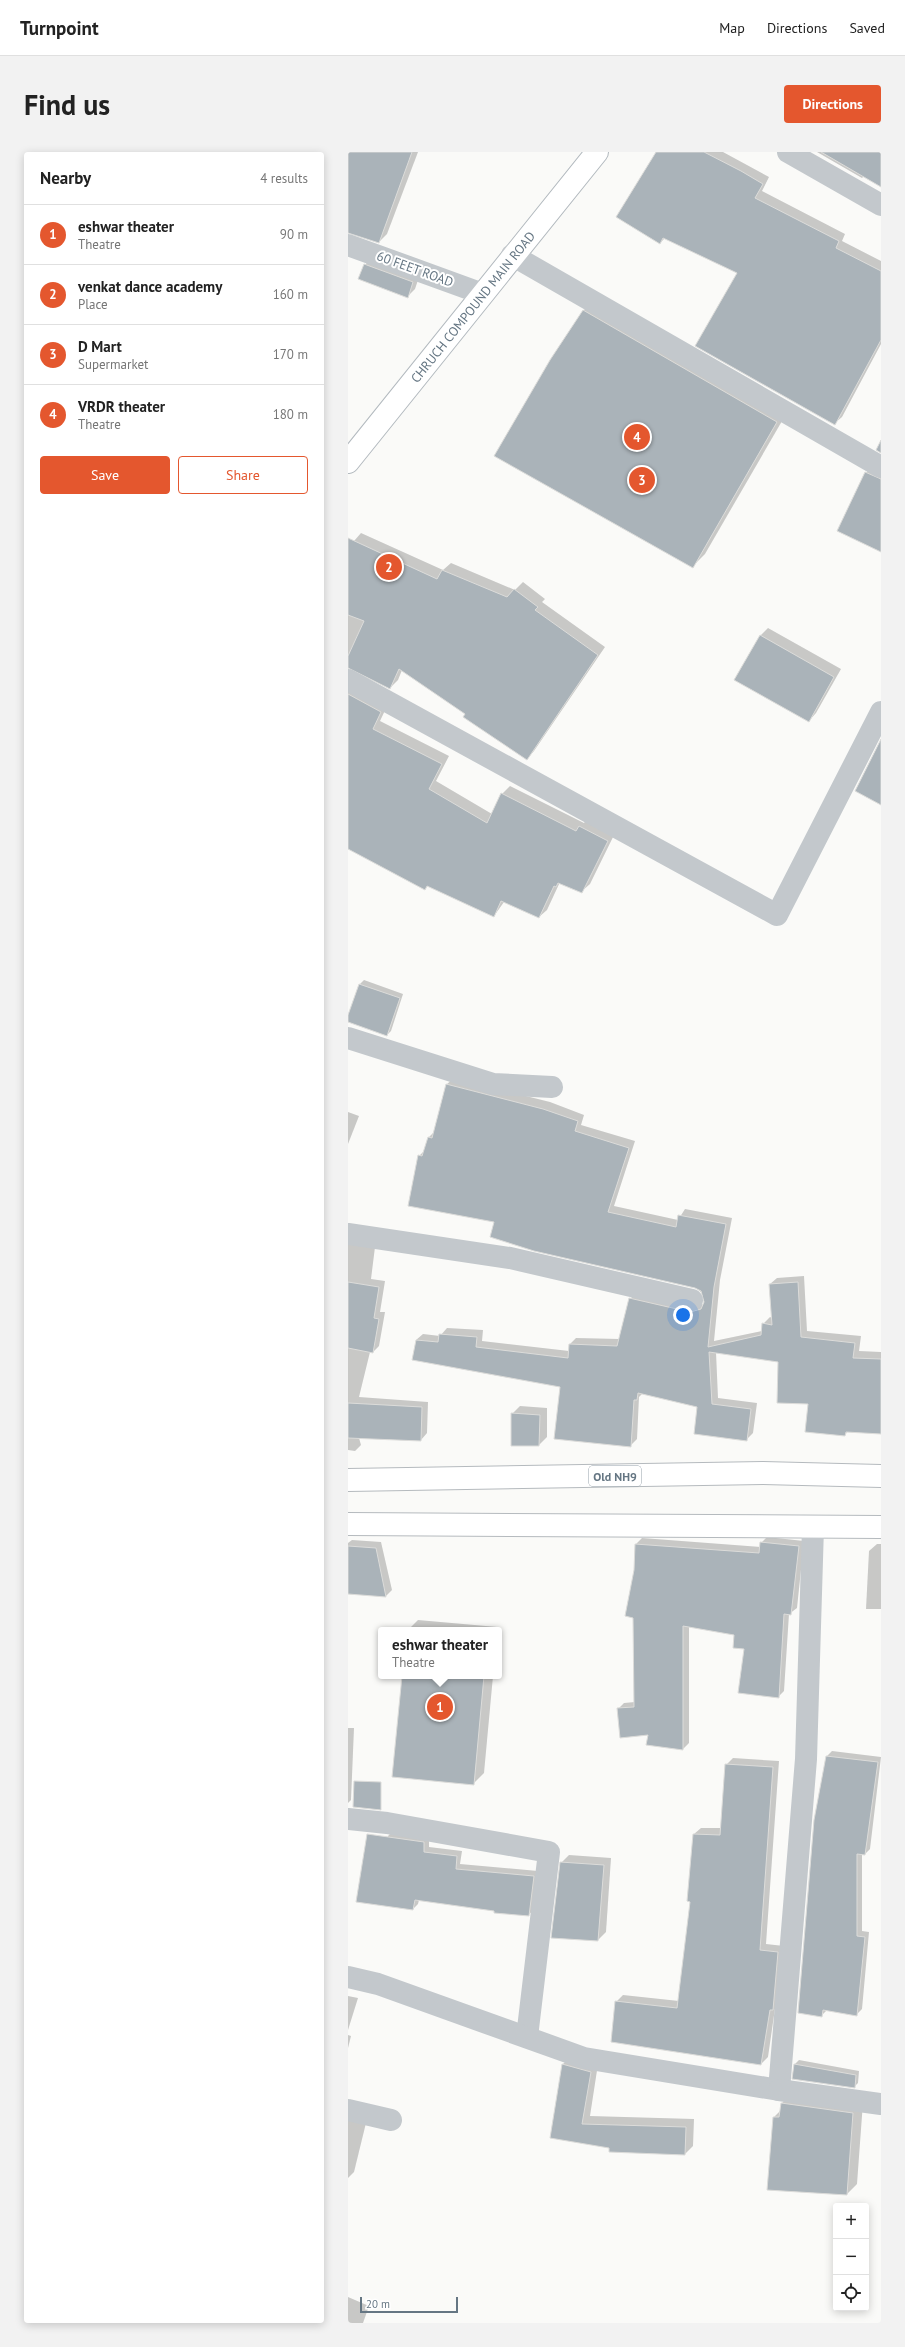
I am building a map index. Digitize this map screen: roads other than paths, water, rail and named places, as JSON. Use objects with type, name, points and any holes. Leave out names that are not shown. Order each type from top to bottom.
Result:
[{"type":"main road","name":"CHRUCH COMPOUND MAIN ROAD","points":[[348,462],[597,152]]},
{"type":"main road","name":"Old NH9","points":[[348,1480],[763,1473],[881,1476]]},
{"type":"main road","points":[[348,1524],[881,1527]]},
{"type":"street","points":[[788,152],[881,205]]},
{"type":"street","name":"60 FEET ROAD","points":[[348,245],[483,294]]},
{"type":"street","points":[[512,256],[881,467]]},
{"type":"street","points":[[348,680],[777,915],[881,712]]},
{"type":"street","points":[[348,1038],[493,1084],[552,1087]]},
{"type":"street","points":[[348,1234],[510,1258],[692,1300]]},
{"type":"street","points":[[779,2090],[806,1759],[813,1527]]},
{"type":"street","points":[[348,1819],[387,1823],[549,1852],[527,2037]]},
{"type":"street","points":[[348,1977],[378,1984],[584,2058],[779,2090],[881,2104]]},
{"type":"street","points":[[348,2110],[391,2120]]},
{"type":"place","name":"VRDR theater","points":[[637,437]]},
{"type":"place","name":"D Mart","points":[[642,480]]},
{"type":"place","name":"venkat dance academy","points":[[389,567]]},
{"type":"place","name":"eshwar theater","points":[[440,1707]]}]
